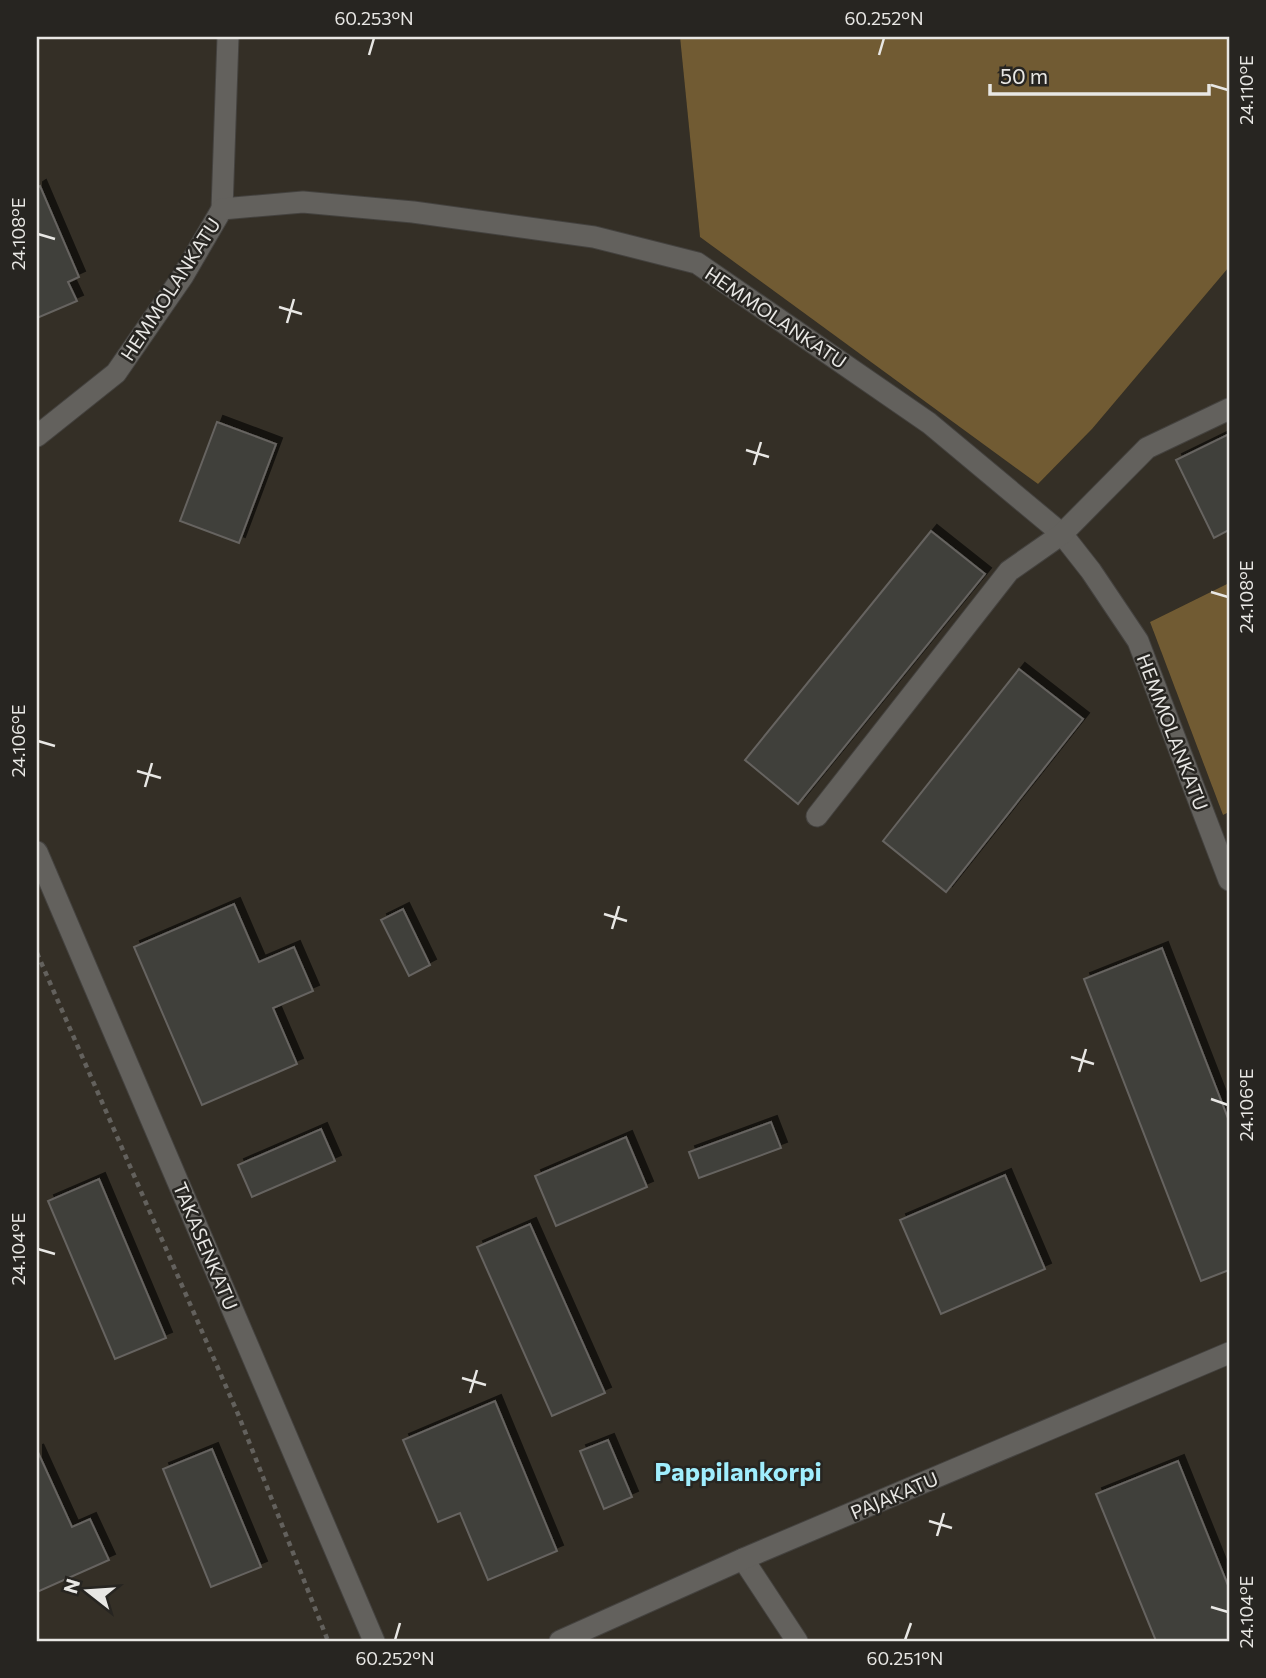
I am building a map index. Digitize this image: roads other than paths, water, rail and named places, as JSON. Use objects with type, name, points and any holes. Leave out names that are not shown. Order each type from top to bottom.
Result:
[{"type":"street","points":[[222,209],[228,37]]},
{"type":"street","name":"HEMMOLANKATU","points":[[37,436],[116,373],[183,276],[222,209],[303,202],[413,212],[594,237],[697,263],[929,423],[1062,534],[1138,641],[1229,880]]},
{"type":"street","points":[[817,816],[1009,571],[1062,534],[1147,448],[1229,409]]},
{"type":"street","name":"TAKASENKATU","points":[[37,852],[374,1641]]},
{"type":"street","name":"PAJAKATU","points":[[560,1641],[743,1559],[1229,1353]]},
{"type":"street","points":[[743,1559],[797,1641]]},
{"type":"district","name":"Pappilankorpi","points":[[738,1470]]}]
